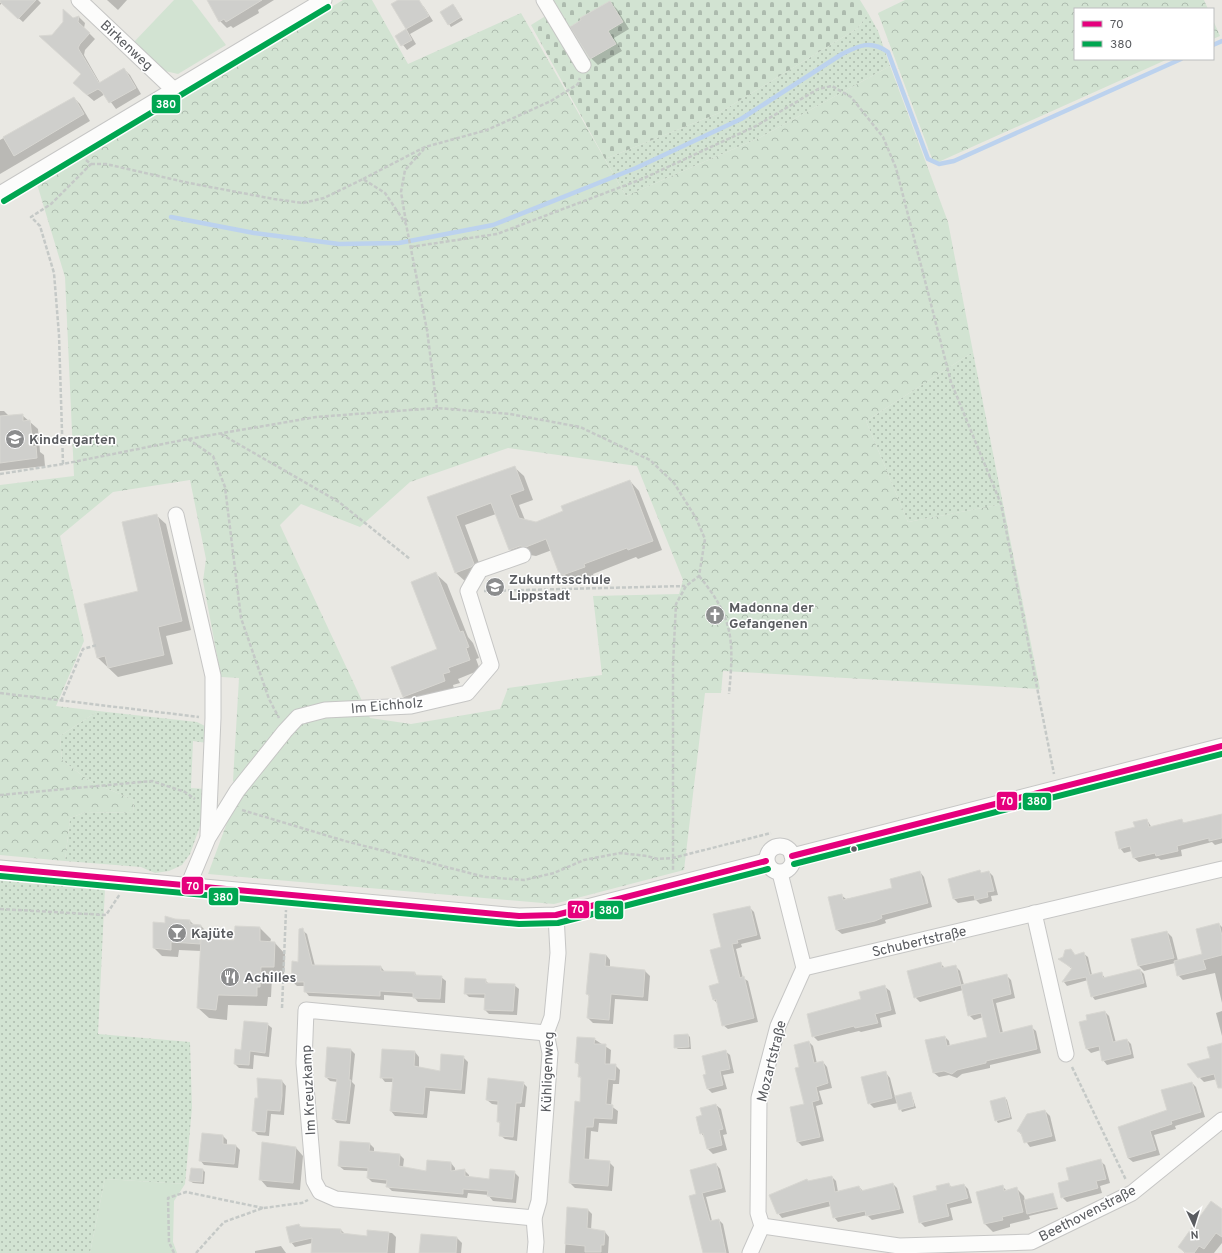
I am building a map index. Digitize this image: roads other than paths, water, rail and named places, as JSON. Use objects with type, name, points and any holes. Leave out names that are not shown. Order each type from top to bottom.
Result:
[{"type":"street","name":"Birkenweg","points":[[79,0],[175,91]]},
{"type":"street","points":[[0,194],[175,91],[324,0]]},
{"type":"street","points":[[544,0],[583,66]]},
{"type":"street","name":"Im Eichholz","points":[[176,515],[212,676],[213,718],[208,838]]},
{"type":"street","name":"Im Eichholz","points":[[188,886],[208,838],[237,791],[298,717],[325,710],[411,706],[467,693],[492,665],[468,591],[480,570],[523,555]]},
{"type":"street","points":[[792,856],[1222,746]]},
{"type":"street","points":[[766,861],[770,850],[778,846],[785,848],[792,856]]},
{"type":"street","points":[[766,861],[773,871],[784,872],[790,867],[792,856]]},
{"type":"street","points":[[0,868],[518,916],[556,915],[766,861]]},
{"type":"street","name":"Schubertstraße","points":[[804,968],[1222,869]]},
{"type":"street","points":[[780,872],[804,968]]},
{"type":"street","points":[[1034,913],[1066,1054]]},
{"type":"street","name":"Kühligenweg","points":[[536,1253],[534,1218],[539,1200],[550,1053],[546,1033],[552,1017],[558,953],[556,915]]},
{"type":"street","name":"Mozartstraße","points":[[762,1226],[758,1213],[759,1098],[778,1026],[804,968]]},
{"type":"street","name":"Im Kreuzkamp","points":[[534,1218],[336,1199],[320,1192],[314,1181],[305,1071],[306,1010],[546,1033]]},
{"type":"street","name":"Beethovenstraße","points":[[762,1226],[899,1246],[1030,1242],[1132,1193],[1222,1120]]},
{"type":"street","points":[[750,1253],[762,1226]]},
{"type":"waterway","points":[[1214,45],[1222,41]]},
{"type":"waterway","points":[[171,217],[254,233],[339,244],[399,243],[493,225],[636,168],[741,119],[842,54],[854,48],[865,45],[876,46],[888,52],[928,159],[939,164],[954,161],[1179,60]]},
{"type":"place","name":"Kindergarten","points":[[15,439]]},
{"type":"place","name":"Zukunftsschule Lippstadt","points":[[495,587]]},
{"type":"place","name":"Madonna der Gefangenen","points":[[715,615]]},
{"type":"place","name":"Kajüte","points":[[177,933]]},
{"type":"place","name":"Achilles","points":[[230,977]]}]
